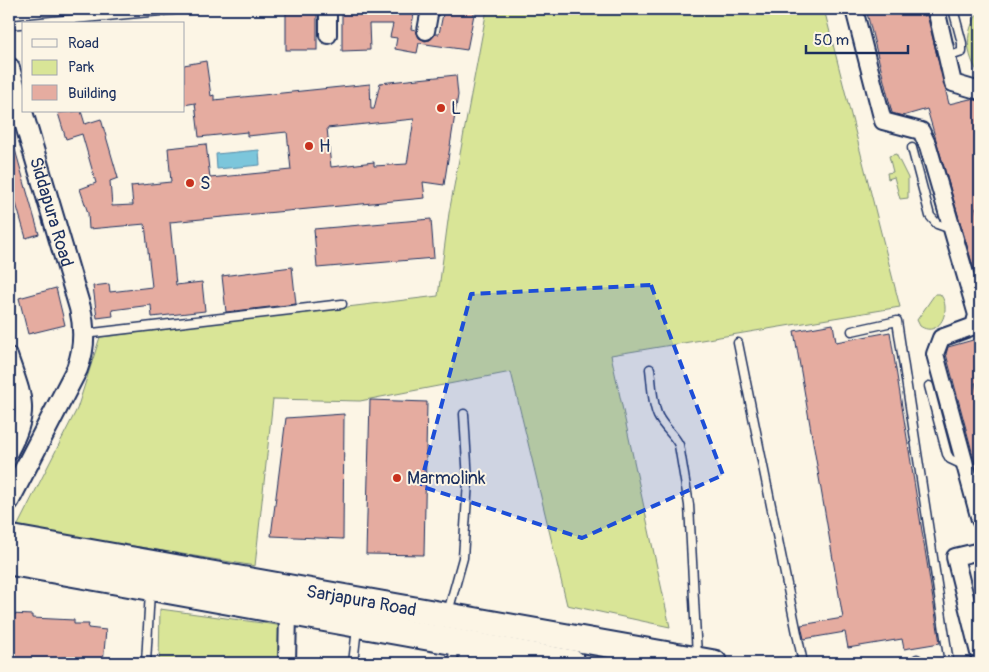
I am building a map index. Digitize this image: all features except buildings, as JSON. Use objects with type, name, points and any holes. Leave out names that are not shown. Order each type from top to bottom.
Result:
[{"type":"main road","name":"Sarjapura Road","points":[[9,538],[204,571],[706,662]]},
{"type":"main road","name":"Sarjapura Road","points":[[9,562],[358,624],[459,653],[572,663]]},
{"type":"main road","points":[[199,596],[204,571]]},
{"type":"street","points":[[328,9],[328,35]]},
{"type":"street","points":[[426,30],[430,9]]},
{"type":"street","points":[[936,9],[953,83],[980,90]]},
{"type":"street","points":[[851,11],[883,121],[921,131],[928,146],[977,315],[974,326],[941,338],[935,354],[980,520]]},
{"type":"street","name":"Siddapura Road","points":[[9,68],[22,112]]},
{"type":"street","name":"Siddapura Road","points":[[9,500],[82,357],[84,334],[80,308],[22,112]]},
{"type":"street","points":[[9,356],[23,398],[22,430],[9,452]]},
{"type":"street","points":[[980,551],[955,557],[980,657]]},
{"type":"street","points":[[287,663],[288,612]]},
{"type":"lane","points":[[41,22],[182,9]]},
{"type":"lane","points":[[947,56],[962,52],[962,43],[953,9]]},
{"type":"lane","points":[[9,25],[22,24]]},
{"type":"lane","points":[[912,148],[930,216],[937,224],[953,230]]},
{"type":"lane","points":[[84,334],[342,304]]},
{"type":"lane","points":[[852,332],[897,321],[948,663]]},
{"type":"lane","points":[[738,343],[802,663]]},
{"type":"lane","points":[[650,369],[657,415],[679,445],[688,496],[706,662]]},
{"type":"lane","points":[[929,386],[947,454],[950,459],[966,466]]},
{"type":"lane","points":[[447,616],[463,558],[468,481],[464,414]]},
{"type":"lane","points":[[146,663],[150,587]]},
{"type":"lane","points":[[353,663],[358,624]]},
{"type":"highlighted area","points":[[651,285],[723,475],[582,538],[420,486],[471,294]]},
{"type":"green space","points":[[487,9],[824,9],[900,307],[611,355],[670,627],[567,605],[511,372],[360,401],[273,399],[255,566],[17,527],[77,409],[100,337],[438,296],[449,213]]},
{"type":"green space","points":[[980,11],[980,75],[971,59],[968,43],[971,26]]},
{"type":"green space","points":[[896,154],[908,178],[908,198],[900,199],[894,177],[888,179],[887,173],[893,172],[889,156]]},
{"type":"green space","points":[[935,294],[940,294],[944,300],[944,314],[938,326],[933,329],[927,329],[920,326],[917,320]]},
{"type":"green space","points":[[160,609],[284,626],[283,663],[159,663]]},
{"type":"water","points":[[259,150],[260,165],[217,169],[216,154]]},
{"type":"place","name":"L","points":[[441,108]]},
{"type":"place","name":"H","points":[[309,146]]},
{"type":"place","name":"S","points":[[190,183]]},
{"type":"place","name":"Marmolink","points":[[397,478]]}]
